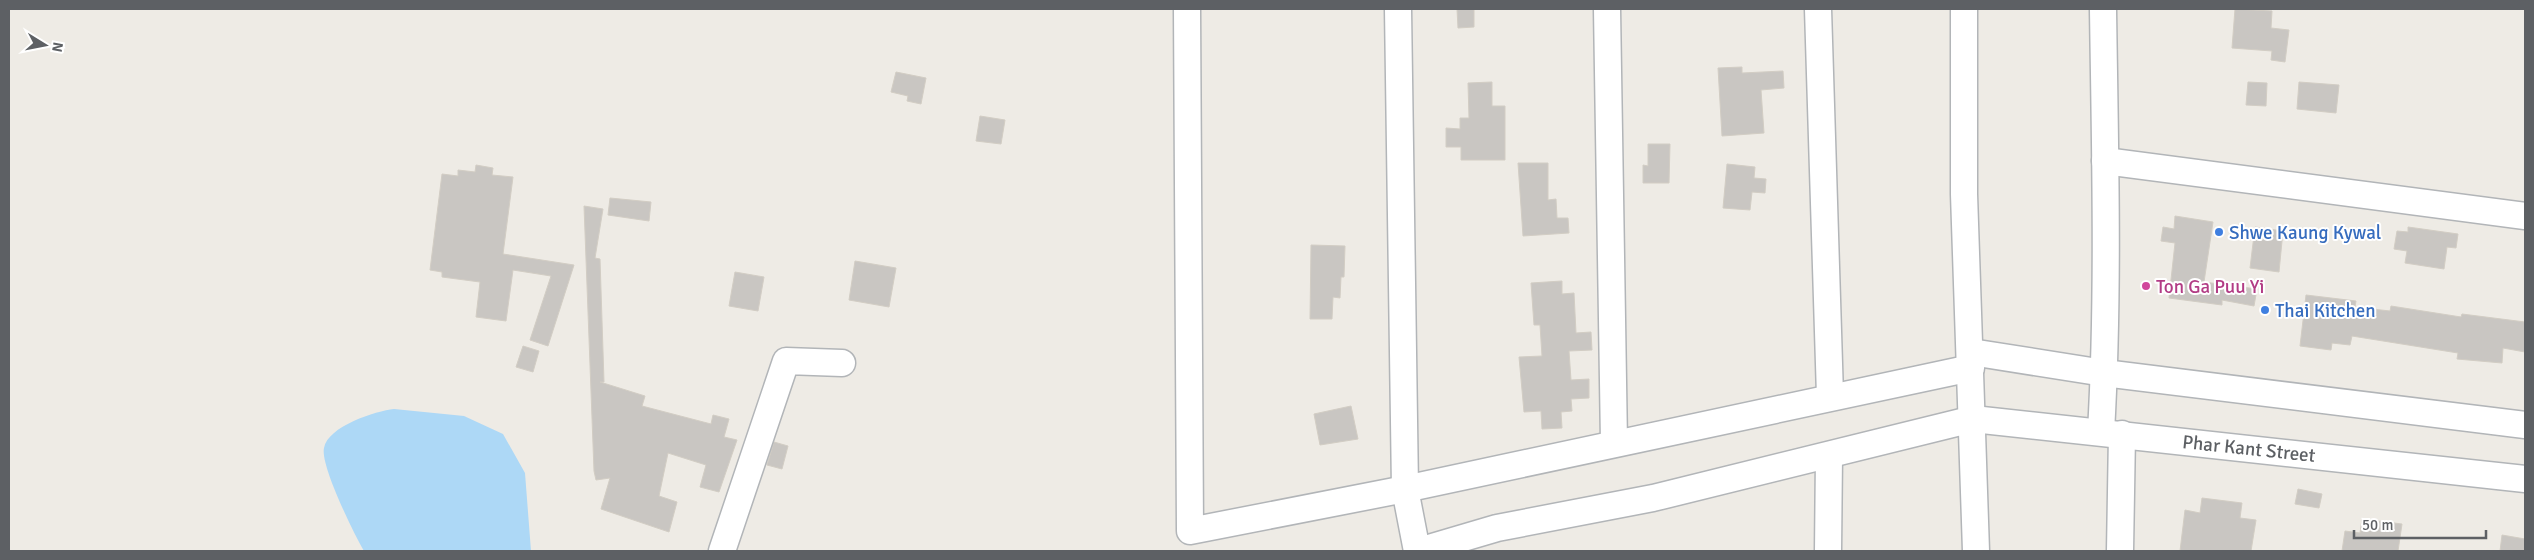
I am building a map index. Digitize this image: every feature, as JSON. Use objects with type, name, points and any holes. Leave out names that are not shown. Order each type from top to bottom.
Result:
[{"type":"street","points":[[1187,9],[1190,531],[1405,489],[1830,396],[1971,360],[2104,373],[2525,425]]},
{"type":"street","points":[[1398,9],[1405,489],[1418,551],[1498,528],[1653,498],[1973,419]]},
{"type":"street","points":[[1608,9],[1614,443]]},
{"type":"street","points":[[1818,9],[1830,396]]},
{"type":"street","points":[[1964,9],[1964,194],[1976,551]]},
{"type":"street","points":[[2102,9],[2105,161],[2104,373],[2112,433],[2120,551]]},
{"type":"street","points":[[2105,161],[2525,216]]},
{"type":"street","points":[[722,551],[786,361],[842,363]]},
{"type":"street","name":"Phar Kant Street","points":[[1973,419],[2525,479]]},
{"type":"street","points":[[1828,551],[1829,456]]},
{"type":"water","points":[[394,409],[464,416],[503,434],[525,473],[531,551],[364,551],[332,484],[324,457],[324,448],[327,440],[343,427],[365,416]]},
{"type":"building","points":[[1457,9],[1474,9],[1474,27],[1458,28]]},
{"type":"building","points":[[2235,9],[2272,11],[2271,28],[2289,30],[2285,62],[2271,60],[2272,51],[2232,48]]},
{"type":"building","points":[[1742,67],[1742,73],[1783,71],[1784,88],[1761,90],[1764,133],[1722,136],[1718,68]]},
{"type":"building","points":[[896,72],[926,78],[921,104],[907,101],[908,96],[891,92]]},
{"type":"building","points":[[1492,82],[1492,106],[1505,106],[1505,160],[1461,160],[1461,147],[1446,147],[1446,128],[1460,129],[1460,118],[1469,118],[1468,83]]},
{"type":"building","points":[[2248,82],[2267,83],[2266,106],[2246,105]]},
{"type":"building","points":[[2299,82],[2339,85],[2336,113],[2297,109]]},
{"type":"building","points":[[980,116],[1005,120],[1001,144],[976,141]]},
{"type":"building","points":[[1648,144],[1670,144],[1669,183],[1643,183],[1643,165],[1648,166]]},
{"type":"building","points":[[1518,163],[1548,163],[1548,200],[1556,199],[1557,218],[1568,218],[1569,233],[1523,236]]},
{"type":"building","points":[[1727,164],[1755,167],[1754,178],[1766,179],[1765,193],[1752,192],[1750,210],[1723,208]]},
{"type":"building","points":[[476,165],[493,168],[492,175],[513,177],[503,254],[574,265],[548,346],[530,340],[551,276],[513,270],[506,321],[476,317],[480,282],[442,277],[442,272],[430,270],[442,174],[458,176],[458,170],[475,172]]},
{"type":"building","points":[[610,198],[651,202],[649,221],[608,215]]},
{"type":"building","points":[[584,206],[603,209],[595,258],[600,259],[604,382],[600,382],[645,396],[642,406],[711,424],[713,415],[729,419],[724,437],[737,440],[719,492],[700,487],[706,465],[668,453],[659,496],[677,502],[669,532],[601,509],[610,478],[596,480],[594,471]]},
{"type":"building","points":[[2175,216],[2213,222],[2204,282],[2257,289],[2254,306],[2222,300],[2222,305],[2169,298],[2175,243],[2161,241],[2163,227],[2174,229]]},
{"type":"building","points":[[2255,227],[2283,231],[2279,272],[2250,268]]},
{"type":"building","points":[[2408,227],[2458,234],[2456,248],[2447,247],[2444,269],[2405,263],[2407,251],[2394,249],[2397,231],[2408,232]]},
{"type":"building","points":[[1311,245],[1345,246],[1344,277],[1341,277],[1340,298],[1333,297],[1332,319],[1310,319]]},
{"type":"building","points":[[855,261],[896,268],[889,307],[849,300]]},
{"type":"building","points":[[735,272],[764,277],[758,311],[729,306]]},
{"type":"building","points":[[1562,281],[1562,294],[1574,293],[1576,333],[1591,332],[1592,350],[1569,351],[1571,380],[1589,379],[1589,398],[1571,399],[1572,411],[1561,412],[1562,428],[1542,429],[1541,411],[1524,412],[1519,357],[1542,356],[1540,325],[1534,325],[1531,283]]},
{"type":"building","points":[[2306,295],[2356,301],[2355,307],[2390,311],[2391,306],[2461,317],[2462,314],[2525,322],[2525,352],[2503,348],[2502,363],[2457,359],[2458,353],[2352,336],[2350,345],[2332,343],[2331,350],[2300,346]]},
{"type":"building","points":[[523,346],[539,351],[533,372],[516,367]]},
{"type":"building","points":[[1351,406],[1358,439],[1320,445],[1314,414]]},
{"type":"building","points":[[774,442],[788,446],[782,469],[767,465]]},
{"type":"building","points":[[2298,489],[2322,494],[2319,508],[2295,504]]},
{"type":"building","points":[[2202,498],[2242,503],[2240,518],[2256,520],[2251,551],[2180,551],[2185,510],[2200,513]]},
{"type":"building","points":[[2362,519],[2402,524],[2398,551],[2342,551],[2345,531],[2360,533]]},
{"type":"building","points":[[2502,535],[2525,539],[2525,551],[2500,551]]},
{"type":"place","name":"Shwe Kaung Kywal","points":[[2219,232]]},
{"type":"place","name":"Ton Ga Puu Yi","points":[[2146,286]]},
{"type":"place","name":"Thai Kitchen","points":[[2265,310]]}]
